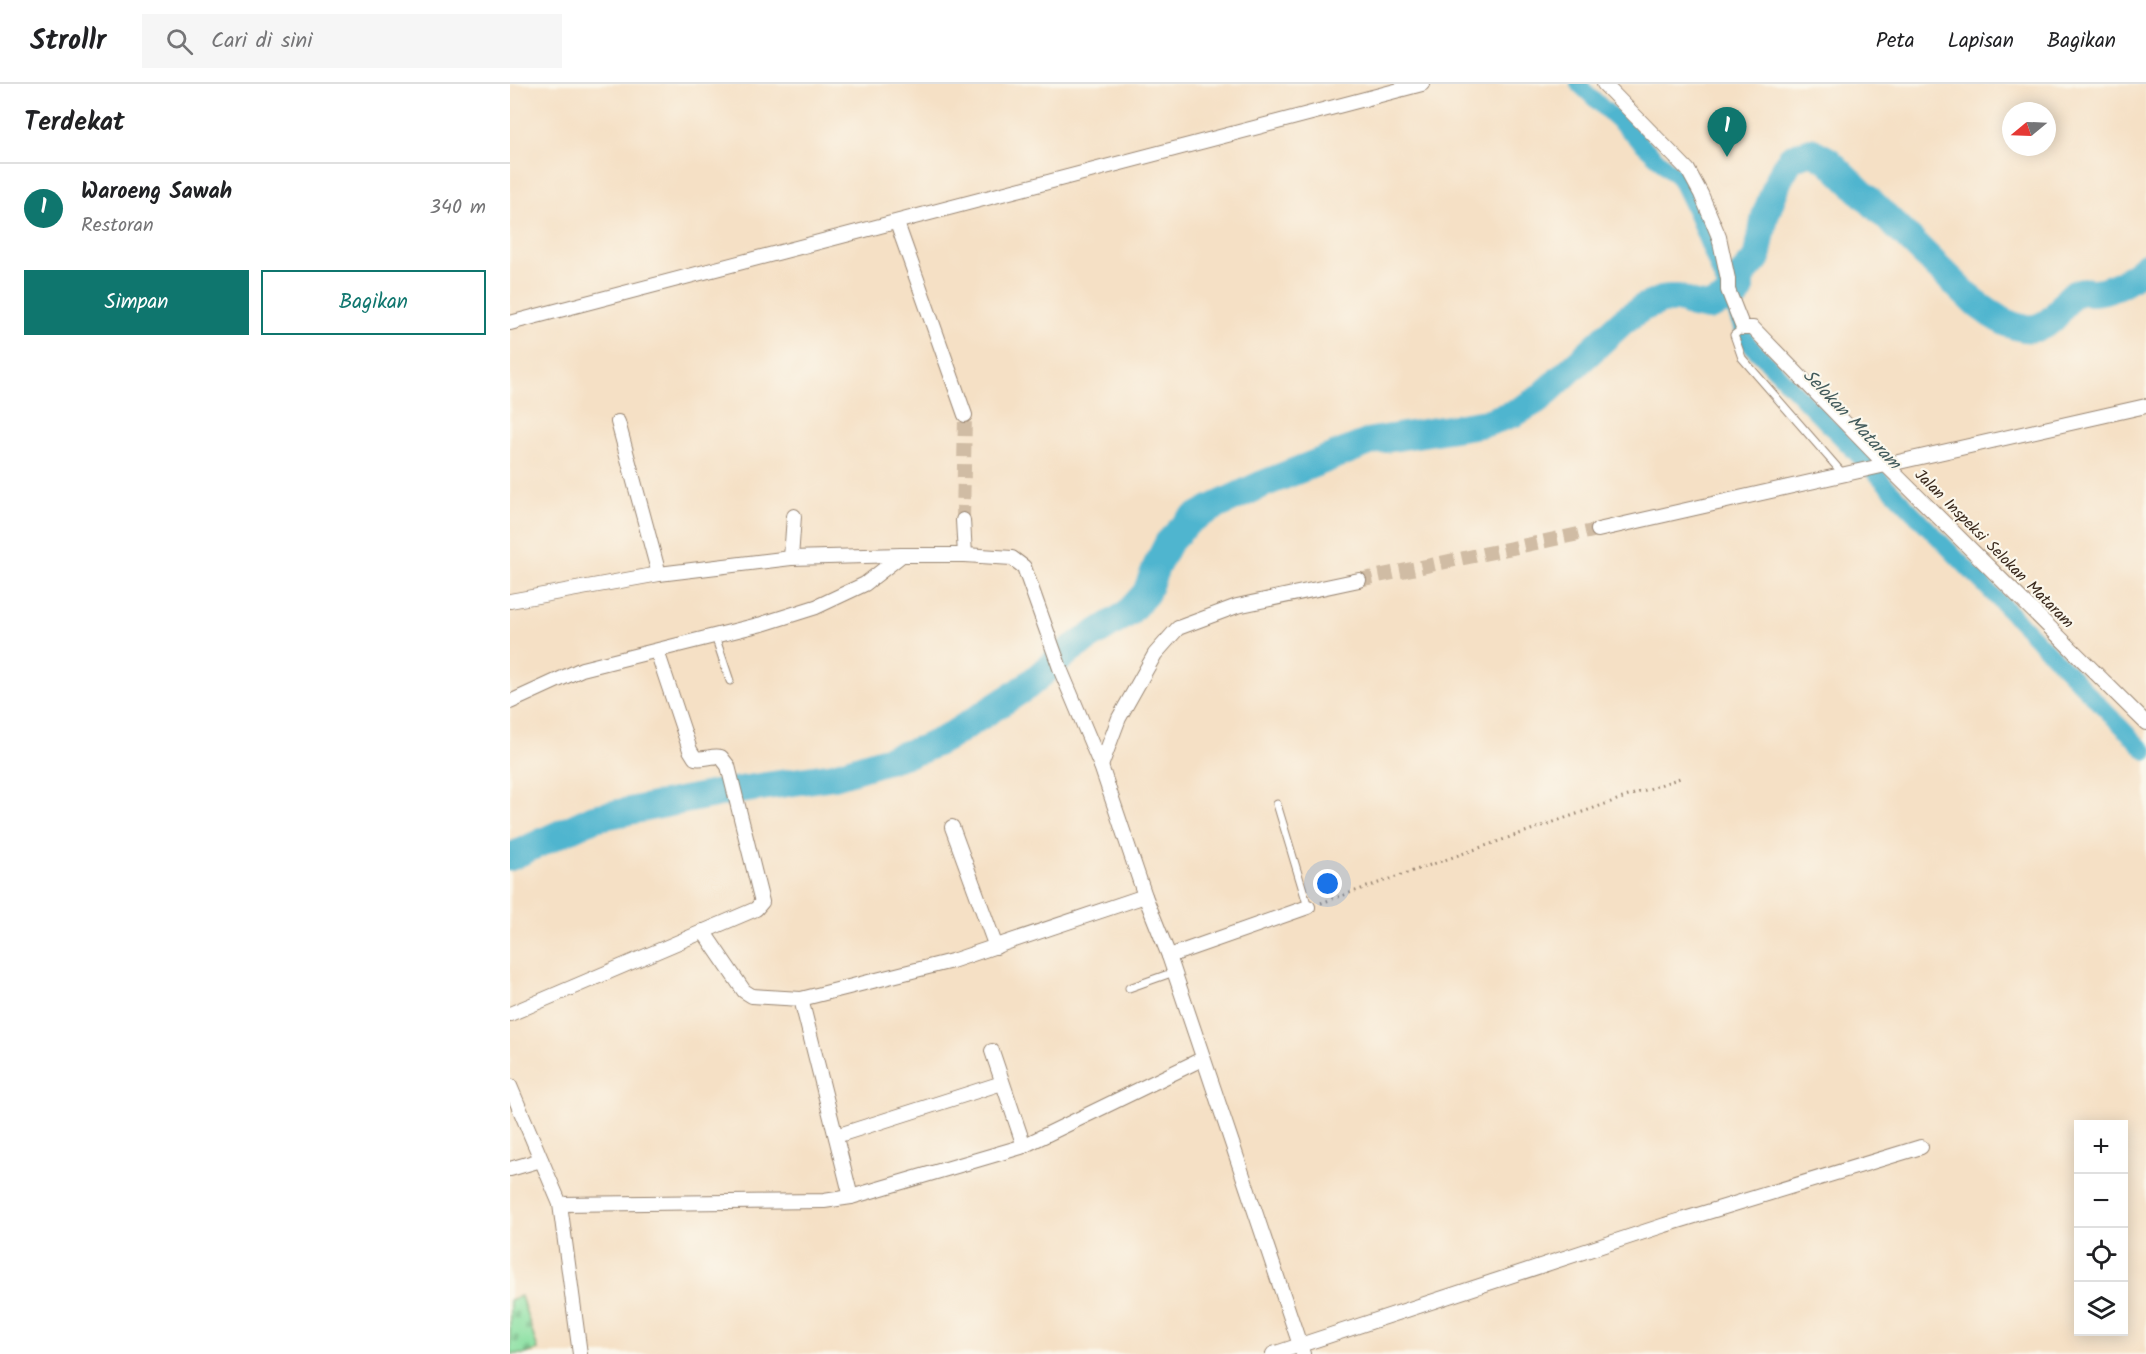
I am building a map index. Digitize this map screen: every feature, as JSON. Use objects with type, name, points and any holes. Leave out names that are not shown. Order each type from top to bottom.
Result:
[{"type":"street","points":[[510,323],[1422,84]]},
{"type":"street","name":"Jalan Inspeksi Selokan Mataram","points":[[1604,84],[1695,180],[1719,237],[1728,279],[1728,290],[1743,330],[2146,723]]},
{"type":"street","points":[[897,223],[965,415]]},
{"type":"street","points":[[1598,530],[2146,406]]},
{"type":"street","points":[[618,422],[659,574]]},
{"type":"street","points":[[791,558],[794,516]]},
{"type":"street","points":[[963,520],[965,555]]},
{"type":"street","points":[[510,702],[582,669],[762,624],[816,607],[865,584],[902,555]]},
{"type":"street","points":[[510,601],[659,574],[791,558],[965,555],[1012,558],[1024,567],[1061,671],[1101,766],[1145,896],[1169,956],[1301,1350]]},
{"type":"street","points":[[1101,766],[1119,718],[1150,663],[1178,628],[1237,606],[1359,580]]},
{"type":"street","points":[[510,1014],[756,909],[762,902],[728,766],[722,757],[714,755],[699,759],[695,758],[690,750],[657,651]]},
{"type":"street","points":[[952,827],[996,947]]},
{"type":"street","points":[[703,931],[744,991],[752,996],[801,999],[952,961],[1145,896]]},
{"type":"street","points":[[1169,956],[1308,907]]},
{"type":"street","points":[[801,999],[851,1197]]},
{"type":"street","points":[[992,1051],[1024,1146]]},
{"type":"street","points":[[560,1204],[824,1201],[851,1197],[1024,1146],[1202,1059]]},
{"type":"street","points":[[836,1136],[1002,1083]]},
{"type":"street","points":[[510,1086],[560,1204],[580,1354]]},
{"type":"street","points":[[1274,1354],[1301,1350],[1665,1226],[1921,1147]]},
{"type":"street","points":[[510,1169],[541,1160]]},
{"type":"lane","points":[[1743,330],[1742,358],[1845,475]]},
{"type":"lane","points":[[715,636],[730,681]]},
{"type":"lane","points":[[1277,804],[1308,907]]},
{"type":"lane","points":[[1129,988],[1174,972]]},
{"type":"path","points":[[1308,907],[1683,777]]},
{"type":"green space","points":[[521,1296],[538,1350],[525,1354],[510,1354],[510,1300]]},
{"type":"waterway","name":"Selokan Mataram","points":[[1578,84],[1679,179],[1750,345],[2146,752]]},
{"type":"waterway","points":[[510,857],[594,818],[720,793],[834,776],[923,749],[947,738],[1026,687],[1071,649],[1127,614],[1146,593],[1168,543],[1190,520],[1263,484],[1372,441],[1486,423],[1515,413],[1539,399],[1623,321],[1642,308],[1662,300],[1678,298],[1708,307],[1737,295],[1743,274],[1757,258],[1765,216],[1779,179],[1791,158],[1811,151],[1828,160],[1974,302],[2014,326],[2036,328],[2056,315],[2075,294],[2115,287],[2146,266]]},
{"type":"tunnel","points":[[963,520],[965,415]]},
{"type":"tunnel","points":[[1359,580],[1598,530]]},
{"type":"place","name":"Waroeng Sawah","points":[[1727,157]]}]
